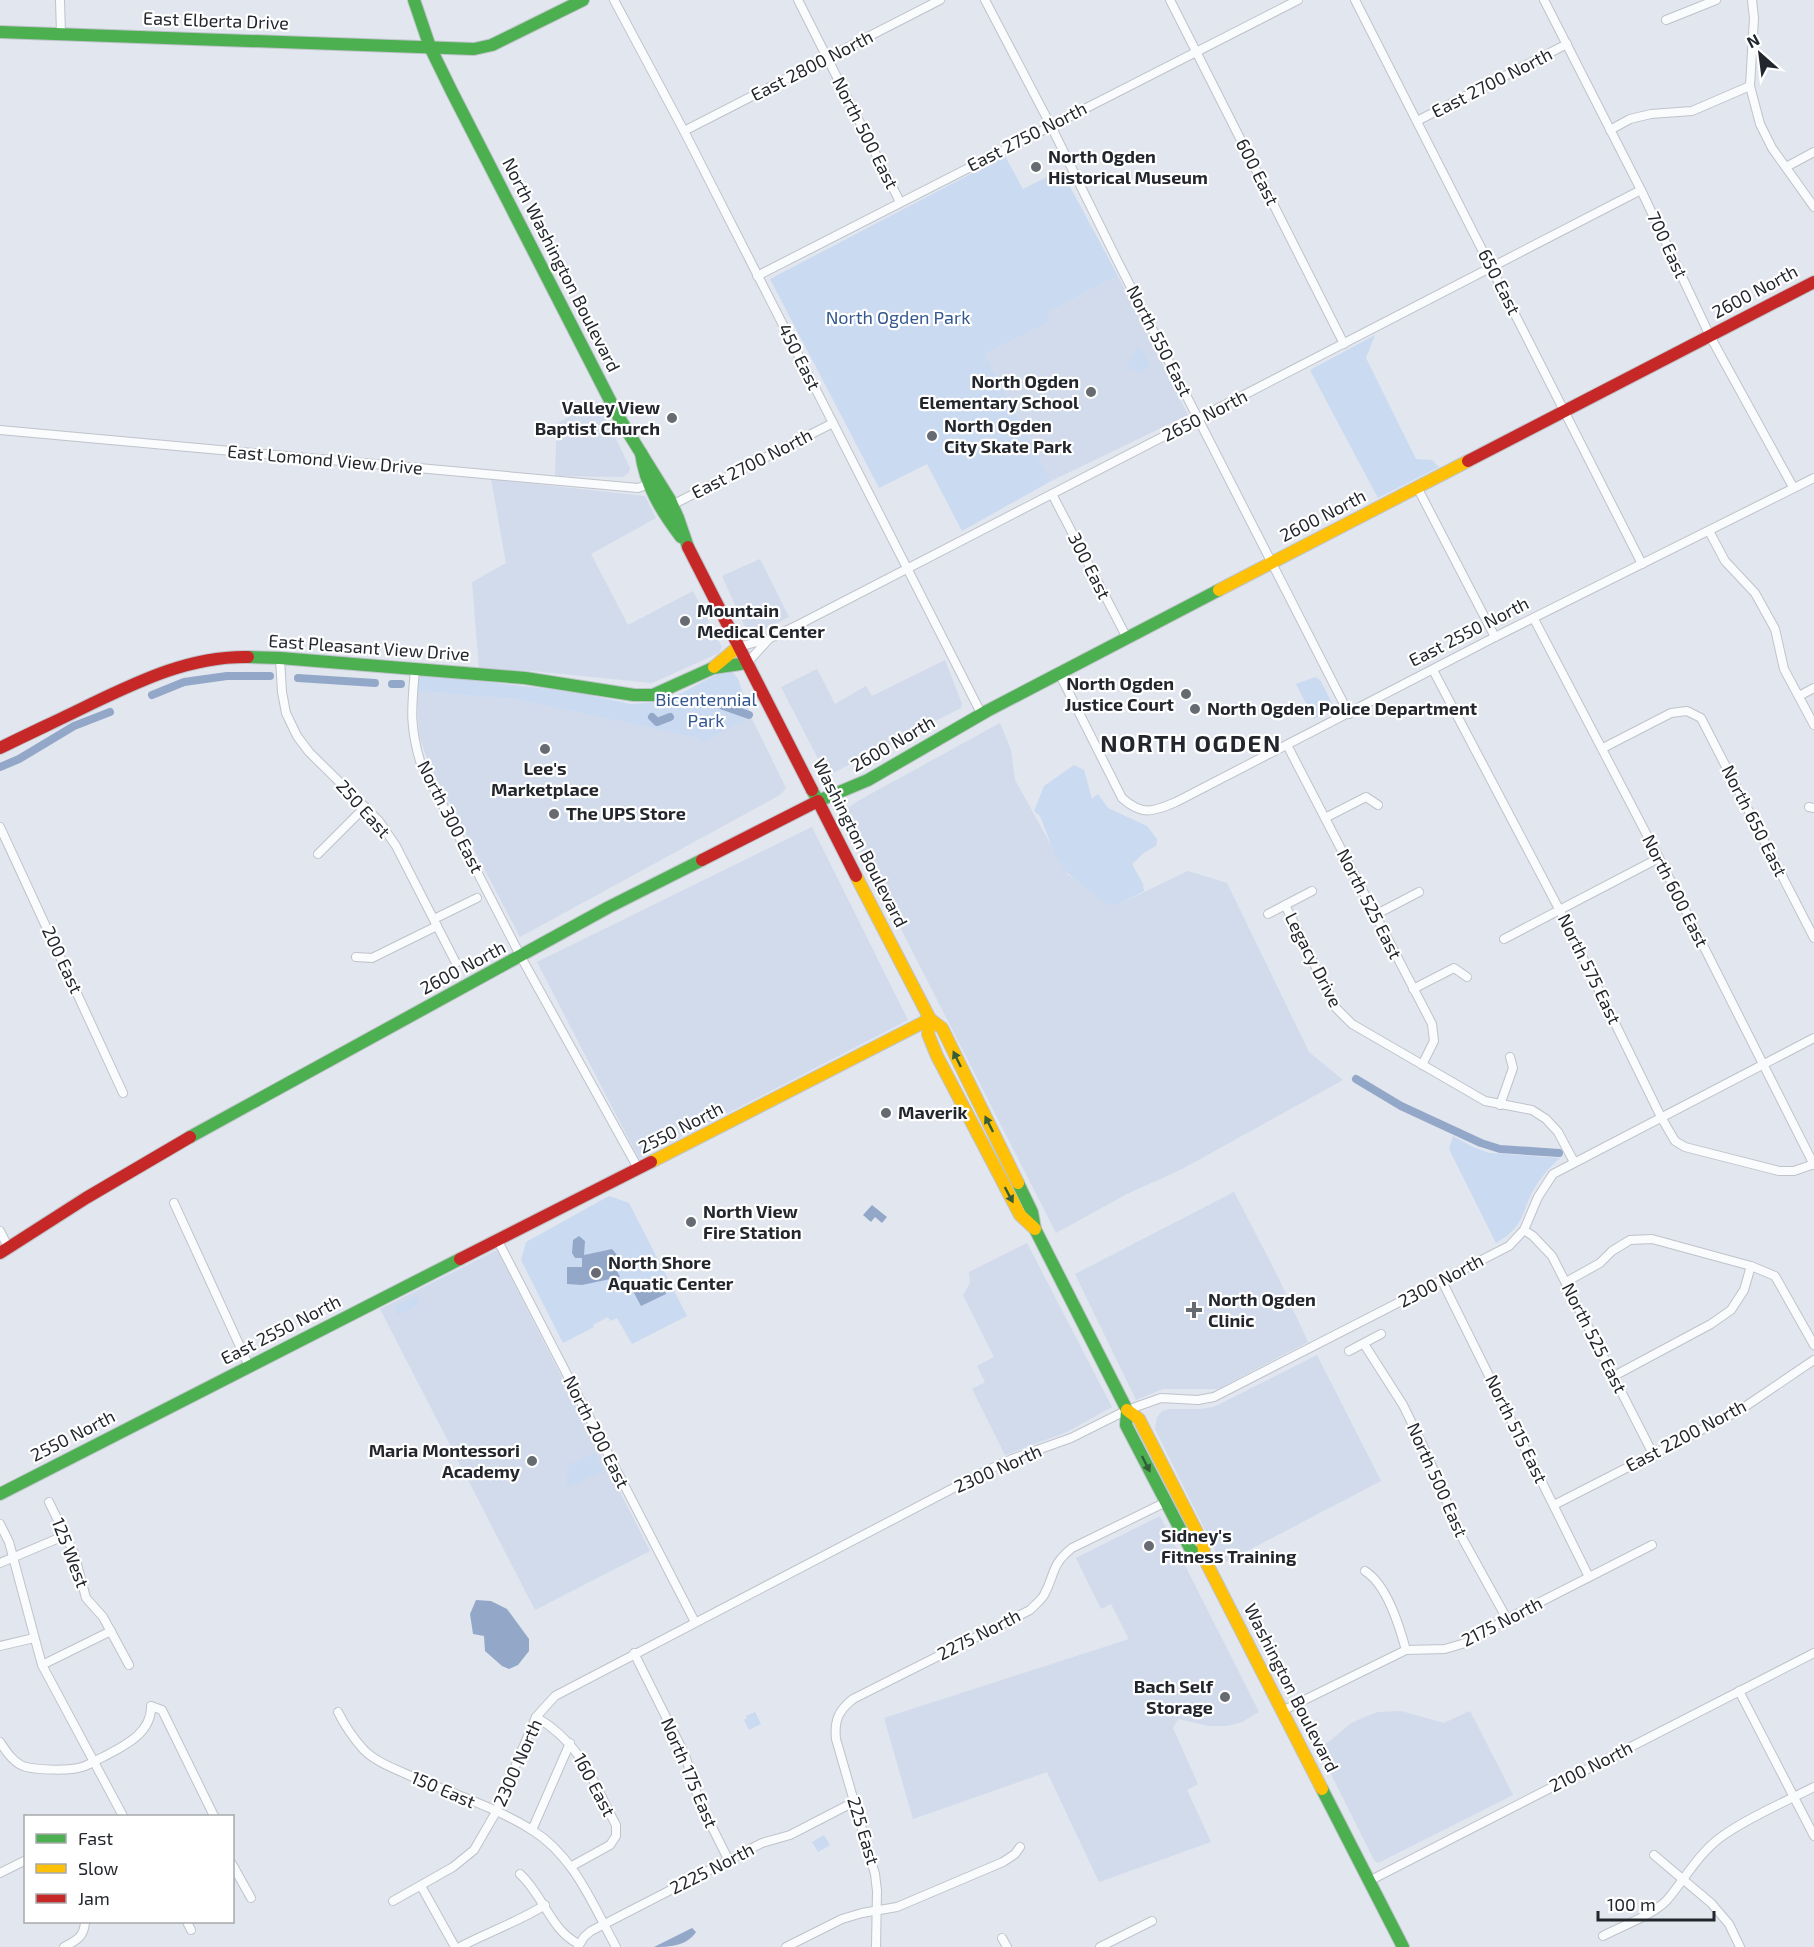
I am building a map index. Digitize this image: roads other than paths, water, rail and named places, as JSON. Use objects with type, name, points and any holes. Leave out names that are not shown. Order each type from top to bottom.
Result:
[{"type":"main road","name":"North Washington Boulevard","points":[[414,0],[430,47],[452,92],[618,416],[651,465],[672,505],[685,542],[712,595]]},
{"type":"main road","name":"East Elberta Drive","points":[[0,32],[430,47],[455,50],[485,48],[583,0]]},
{"type":"main road","name":"2600 North","points":[[4,1250],[155,1157],[609,907],[818,801],[844,793],[874,778],[1059,673],[1814,282]]},
{"type":"main road","name":"North Washington Boulevard","points":[[641,453],[642,470],[668,520],[685,542]]},
{"type":"main road","name":"Washington Boulevard","points":[[712,595],[930,1018],[942,1028],[1032,1212],[1035,1228],[1127,1410],[1138,1419],[1203,1544],[1205,1560],[1369,1881]]},
{"type":"main road","points":[[713,668],[738,647]]},
{"type":"main road","name":"East Pleasant View Drive","points":[[0,748],[136,682],[176,667],[239,657],[280,658],[525,678],[634,695],[653,695],[713,668],[747,663]]},
{"type":"main road","name":"Washington Boulevard","points":[[930,1018],[928,1034],[957,1095],[1020,1215],[1035,1228]]},
{"type":"main road","name":"2550 North","points":[[448,1266],[836,1069],[930,1018]]},
{"type":"main road","name":"East 2550 North","points":[[130,1427],[448,1266]]},
{"type":"main road","name":"Washington Boulevard","points":[[1127,1410],[1126,1425],[1166,1502],[1191,1550],[1205,1560]]},
{"type":"main road","name":"2550 North","points":[[0,1494],[130,1427]]},
{"type":"main road","points":[[1369,1881],[1403,1947]]},
{"type":"street","points":[[60,0],[61,34]]},
{"type":"street","name":"450 East","points":[[614,0],[684,131],[982,715]]},
{"type":"street","name":"North 500 East","points":[[798,0],[900,202]]},
{"type":"street","name":"East 2800 North","points":[[684,131],[939,0]]},
{"type":"street","name":"North 550 East","points":[[985,0],[1349,714]]},
{"type":"street","name":"600 East","points":[[1170,0],[1344,344]]},
{"type":"street","name":"East 2750 North","points":[[757,276],[1298,0]]},
{"type":"street","name":"650 East","points":[[1355,0],[1642,564]]},
{"type":"street","name":"700 East","points":[[1544,0],[1641,190],[1710,336],[1793,487]]},
{"type":"street","points":[[1666,20],[1716,0]]},
{"type":"street","points":[[1752,0],[1754,18],[1750,86],[1760,124],[1772,148],[1814,207]]},
{"type":"street","name":"East 2700 North","points":[[1417,121],[1567,44]]},
{"type":"street","points":[[1610,130],[1630,119],[1651,114],[1692,111],[1750,86]]},
{"type":"street","points":[[1786,167],[1814,152]]},
{"type":"street","name":"2650 North","points":[[738,647],[768,639],[908,569],[1641,190]]},
{"type":"street","name":"East 2700 North","points":[[672,505],[832,423]]},
{"type":"street","name":"East Lomond View Drive","points":[[0,430],[638,488],[649,484]]},
{"type":"street","name":"East 2550 North","points":[[1059,673],[1122,798],[1139,810],[1154,811],[1176,802],[1496,637],[1814,478]]},
{"type":"street","points":[[1417,487],[1496,637]]},
{"type":"street","name":"300 East","points":[[1052,494],[1127,638]]},
{"type":"street","points":[[1709,531],[1725,561],[1755,593],[1774,629],[1784,669],[1814,725]]},
{"type":"street","name":"North 600 East","points":[[1534,619],[1603,748],[1814,1165]]},
{"type":"street","name":"2650 North","points":[[747,663],[768,639]]},
{"type":"street","name":"250 East","points":[[280,658],[286,712],[297,736],[309,752],[379,821],[396,846],[456,963]]},
{"type":"street","name":"North 300 East","points":[[415,669],[411,714],[413,736],[420,761],[521,957],[639,1170]]},
{"type":"street","name":"North 575 East","points":[[1433,670],[1559,909],[1661,1117],[1676,1141],[1685,1147],[1779,1171],[1794,1171],[1814,1165]]},
{"type":"street","points":[[1799,696],[1814,688]]},
{"type":"street","name":"North 650 East","points":[[1603,748],[1671,713],[1687,711],[1701,718],[1814,938]]},
{"type":"street","name":"North 525 East","points":[[1287,745],[1432,1024],[1434,1041],[1422,1065]]},
{"type":"street","points":[[1325,818],[1366,797],[1378,805]]},
{"type":"street","points":[[318,854],[365,807]]},
{"type":"street","name":"200 East","points":[[0,827],[123,1093]]},
{"type":"street","points":[[1504,939],[1659,858]]},
{"type":"street","points":[[1268,914],[1312,891]]},
{"type":"street","points":[[1375,915],[1419,892]]},
{"type":"street","points":[[356,957],[372,958],[477,898]]},
{"type":"street","name":"Legacy Drive","points":[[1285,905],[1341,1015],[1352,1024],[1485,1101],[1532,1110],[1546,1119],[1558,1132],[1574,1162]]},
{"type":"street","points":[[1413,989],[1454,968],[1467,977]]},
{"type":"street","name":"2300 North","points":[[393,1901],[453,1868],[474,1850],[496,1812],[536,1717],[555,1695],[988,1470],[1071,1438],[1127,1410],[1161,1398],[1198,1400],[1214,1397],[1442,1281],[1509,1246],[1524,1230],[1538,1197],[1553,1174],[1814,1038]]},
{"type":"street","points":[[1500,1105],[1513,1068],[1510,1057]]},
{"type":"street","points":[[174,1203],[249,1366]]},
{"type":"street","name":"North 525 East","points":[[1524,1230],[1533,1236],[1552,1257],[1653,1454]]},
{"type":"street","points":[[0,1231],[4,1250]]},
{"type":"street","points":[[1566,1282],[1600,1263],[1612,1251],[1630,1240],[1652,1239],[1751,1266],[1775,1276],[1814,1345]]},
{"type":"street","name":"North 200 East","points":[[498,1241],[695,1622]]},
{"type":"street","points":[[1614,1377],[1711,1324],[1731,1310],[1744,1290],[1751,1266]]},
{"type":"street","name":"North 515 East","points":[[1442,1281],[1589,1577]]},
{"type":"street","points":[[1349,1351],[1381,1334]]},
{"type":"street","name":"North 500 East","points":[[1364,1344],[1403,1405],[1426,1452],[1460,1534],[1507,1619]]},
{"type":"street","name":"East 2200 North","points":[[1554,1505],[1740,1410],[1814,1360]]},
{"type":"street","name":"125 West","points":[[49,1502],[74,1553],[86,1598],[111,1631],[129,1665]]},
{"type":"street","name":"2275 North","points":[[837,1716],[853,1699],[1030,1610],[1043,1597],[1054,1567],[1072,1548],[1166,1502]]},
{"type":"street","points":[[0,1524],[9,1542],[42,1665],[122,1815]]},
{"type":"street","points":[[0,1563],[66,1535]]},
{"type":"street","name":"2175 North","points":[[1282,1711],[1406,1650],[1445,1649],[1465,1643],[1652,1545]]},
{"type":"street","points":[[1365,1571],[1375,1578],[1397,1620],[1406,1650]]},
{"type":"street","points":[[42,1665],[111,1631]]},
{"type":"street","points":[[0,1646],[34,1638]]},
{"type":"street","name":"North 175 East","points":[[634,1653],[685,1755],[699,1801],[729,1861]]},
{"type":"street","name":"2100 North","points":[[1369,1881],[1814,1653]]},
{"type":"street","points":[[1739,1691],[1814,1836]]},
{"type":"street","points":[[0,1742],[9,1755],[24,1767],[51,1769],[81,1767],[125,1746],[136,1737],[151,1716],[151,1706],[162,1710],[214,1815]]},
{"type":"street","name":"150 East","points":[[338,1712],[350,1734],[365,1751],[384,1763],[496,1812],[532,1830],[553,1846],[572,1866],[616,1947]]},
{"type":"street","name":"225 East","points":[[837,1716],[836,1739],[874,1865],[877,1891],[876,1947]]},
{"type":"street","name":"160 East","points":[[536,1717],[548,1724],[580,1755],[616,1825],[616,1836],[610,1845],[572,1866]]},
{"type":"street","points":[[532,1830],[570,1743]]},
{"type":"street","points":[[1604,1936],[1666,1901],[1706,1850],[1721,1837],[1814,1787]]},
{"type":"street","name":"2225 North","points":[[578,1946],[584,1937],[604,1925],[762,1843],[789,1835],[854,1802]]},
{"type":"street","points":[[786,1947],[842,1919],[907,1903],[1007,1860],[1020,1847]]},
{"type":"street","points":[[1654,1855],[1711,1903],[1729,1924],[1740,1947]]},
{"type":"street","points":[[0,1873],[24,1861]]},
{"type":"street","points":[[234,1868],[251,1898]]},
{"type":"street","points":[[520,1874],[529,1882],[545,1905],[561,1933],[578,1946]]},
{"type":"street","points":[[421,1886],[458,1947],[515,1922],[545,1905]]},
{"type":"street","points":[[1100,1947],[1152,1921]]},
{"type":"street","points":[[188,1923],[191,1930]]},
{"type":"street","points":[[64,1947],[80,1939],[85,1925]]},
{"type":"street","points":[[1002,1938],[1007,1947]]},
{"type":"waterway","points":[[152,695],[184,682],[227,676],[270,676]]},
{"type":"waterway","points":[[298,678],[375,683]]},
{"type":"waterway","points":[[392,684],[401,684]]},
{"type":"waterway","points":[[701,704],[712,702],[749,715]]},
{"type":"waterway","points":[[0,767],[19,759],[74,726],[110,712]]},
{"type":"waterway","points":[[652,717],[657,722],[670,717]]},
{"type":"waterway","points":[[1356,1079],[1401,1106],[1481,1143],[1500,1149],[1559,1153]]},
{"type":"place","name":"North Ogden Historical Museum","points":[[1036,167]]},
{"type":"place","name":"North Ogden Elementary School","points":[[1091,392]]},
{"type":"place","name":"Valley View Baptist Church","points":[[672,418]]},
{"type":"place","name":"North Ogden City Skate Park","points":[[932,436]]},
{"type":"place","name":"Mountain Medical Center","points":[[685,621]]},
{"type":"place","name":"North Ogden Justice Court","points":[[1186,694]]},
{"type":"place","name":"North Ogden Police Department","points":[[1195,709]]},
{"type":"place","name":"Lee's Marketplace","points":[[545,749]]},
{"type":"place","name":"The UPS Store","points":[[554,814]]},
{"type":"place","name":"Maverik","points":[[886,1113]]},
{"type":"place","name":"North View Fire Station","points":[[691,1222]]},
{"type":"place","name":"North Shore Aquatic Center","points":[[596,1273]]},
{"type":"place","name":"North Ogden Clinic","points":[[1194,1310]]},
{"type":"place","name":"Maria Montessori Academy","points":[[532,1461]]},
{"type":"place","name":"Sidney's Fitness Training","points":[[1149,1546]]},
{"type":"place","name":"Bach Self Storage","points":[[1225,1697]]},
{"type":"district","name":"NORTH OGDEN","points":[[1191,744]]},
{"type":"park label","name":"North Ogden Park","points":[[898,318]]},
{"type":"park label","name":"Bicentennial Park","points":[[706,710]]}]
